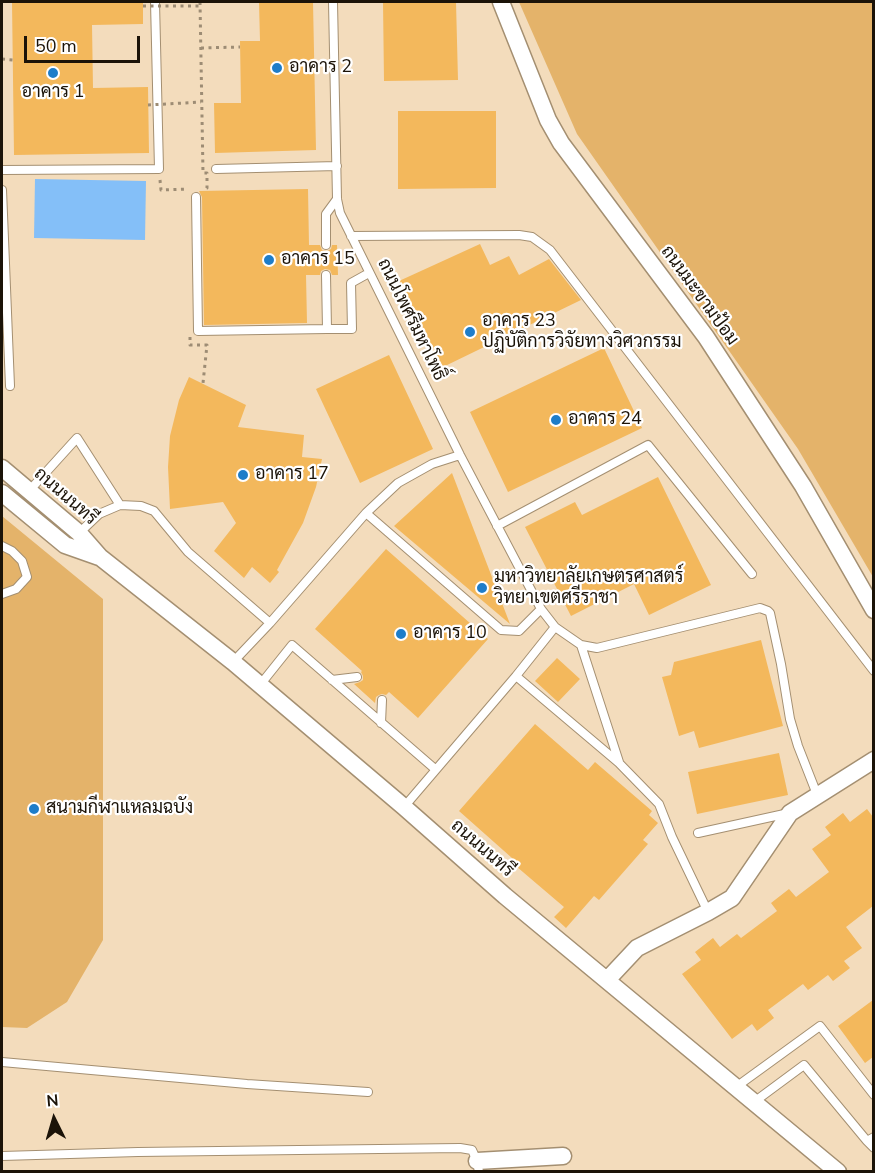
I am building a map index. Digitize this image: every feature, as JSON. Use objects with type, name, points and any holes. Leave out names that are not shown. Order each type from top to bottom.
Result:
[{"type":"street","name":"ถนนมะขามป้อม","points":[[501,2],[548,120],[561,143],[706,337],[803,486],[873,610]]},
{"type":"street","name":"ถนนนนทรี","points":[[2,468],[79,533],[100,557],[233,662],[506,896],[837,1172]]},
{"type":"street","name":"ถนนนนทรี","points":[[2,493],[65,545],[100,557]]},
{"type":"street","points":[[607,980],[637,948],[732,898],[790,813],[873,760]]},
{"type":"street","points":[[478,1166],[563,1156]]},
{"type":"lane","points":[[2,170],[159,169],[155,2]]},
{"type":"lane","name":"ถนนโพศรีมหาโพธิ์","points":[[333,2],[337,199],[340,213],[460,455],[541,609],[555,627],[581,645]]},
{"type":"lane","points":[[216,169],[337,166]]},
{"type":"lane","points":[[2,190],[10,386]]},
{"type":"lane","points":[[196,197],[198,332],[352,329],[351,283],[369,273]]},
{"type":"lane","points":[[326,245],[326,214],[337,199]]},
{"type":"lane","points":[[351,236],[519,235],[532,237],[550,250],[873,671]]},
{"type":"lane","points":[[326,275],[327,329]]},
{"type":"lane","points":[[29,491],[77,438],[120,505]]},
{"type":"lane","points":[[497,526],[648,445],[752,574]]},
{"type":"lane","points":[[233,662],[366,513],[398,483],[432,464],[460,455]]},
{"type":"lane","points":[[79,533],[99,514],[120,505],[141,506],[154,511],[188,552],[270,623]]},
{"type":"lane","points":[[366,513],[501,630],[519,631],[541,609]]},
{"type":"lane","points":[[2,546],[12,551],[22,561],[27,577],[15,589],[2,594]]},
{"type":"lane","points":[[619,763],[581,645],[597,648],[760,608],[770,614],[790,719],[818,797]]},
{"type":"lane","points":[[404,807],[555,627]]},
{"type":"lane","points":[[260,685],[292,645],[435,769]]},
{"type":"lane","points":[[516,676],[619,763],[659,804],[708,912]]},
{"type":"lane","points":[[332,680],[357,677]]},
{"type":"lane","points":[[381,723],[382,699]]},
{"type":"lane","points":[[698,833],[790,813]]},
{"type":"lane","points":[[736,1087],[820,1026],[873,1095]]},
{"type":"lane","points":[[2,1062],[247,1084],[368,1092]]},
{"type":"lane","points":[[754,1102],[804,1065],[871,1142]]},
{"type":"lane","points":[[2,1156],[460,1148],[472,1150],[478,1166]]},
{"type":"path","points":[[143,6],[200,4],[203,173],[207,173],[207,188]]},
{"type":"path","points":[[201,48],[240,47]]},
{"type":"path","points":[[2,59],[13,60]]},
{"type":"path","points":[[148,105],[201,102]]},
{"type":"path","points":[[159,169],[161,190],[188,189]]},
{"type":"shaded area","points":[[519,2],[873,2],[873,577],[798,449],[577,134]]},
{"type":"shaded area","points":[[2,516],[103,599],[103,940],[67,1002],[27,1028],[2,1027]]},
{"type":"water","points":[[35,179],[146,181],[145,240],[34,238]]},
{"type":"building","name":"อาคาร 1","points":[[12,2],[143,2],[143,24],[92,25],[93,88],[148,87],[149,153],[14,155]]},
{"type":"building","name":"อาคาร 2","points":[[259,2],[313,2],[316,150],[215,153],[214,103],[241,103],[240,41],[260,41]]},
{"type":"building","points":[[383,2],[456,2],[458,80],[384,81]]},
{"type":"building","points":[[398,111],[496,111],[496,188],[398,189]]},
{"type":"building","name":"อาคาร 15","points":[[308,189],[309,245],[320,245],[322,250],[327,251],[332,245],[337,245],[338,275],[332,275],[330,270],[325,269],[320,275],[306,275],[307,323],[204,325],[202,197],[199,191]]},
{"type":"building","name":"อาคาร 23 ปฏิบัติการวิจัยทางวิศวกรรม","points":[[480,244],[490,265],[509,256],[519,275],[549,259],[581,300],[443,367],[399,281]]},
{"type":"building","name":"อาคาร 24","points":[[604,348],[642,428],[508,492],[470,412]]},
{"type":"building","points":[[389,355],[433,449],[360,483],[316,389]]},
{"type":"building","name":"อาคาร 17","points":[[189,377],[246,405],[238,427],[304,435],[302,457],[322,459],[316,487],[303,523],[277,570],[279,572],[270,583],[252,567],[244,578],[214,551],[236,523],[223,502],[170,509],[168,467],[170,436],[179,400]]},
{"type":"building","points":[[452,473],[510,624],[394,526]]},
{"type":"building","points":[[658,477],[711,585],[649,615],[634,584],[571,616],[525,527],[575,502],[582,515]]},
{"type":"building","name":"อาคาร 10","points":[[386,549],[488,639],[418,718],[389,692],[376,697],[375,703],[354,684],[363,680],[362,671],[315,629]]},
{"type":"building","points":[[761,640],[783,726],[699,748],[694,731],[679,736],[662,677],[671,675],[674,662]]},
{"type":"building","points":[[557,658],[580,679],[558,702],[535,681]]},
{"type":"building","points":[[535,724],[588,770],[595,762],[652,811],[649,815],[658,823],[643,840],[648,844],[599,900],[594,896],[566,928],[554,917],[564,907],[510,861],[512,858],[459,811]]},
{"type":"building","points":[[779,753],[788,795],[697,814],[688,772]]},
{"type":"building","points":[[867,809],[873,817],[873,906],[846,927],[862,948],[844,961],[850,968],[833,981],[828,975],[808,990],[803,984],[768,1010],[774,1018],[757,1031],[752,1024],[732,1039],[682,974],[701,960],[695,952],[713,938],[720,947],[737,934],[741,938],[777,911],[771,903],[789,889],[796,897],[829,872],[812,849],[831,835],[825,827],[843,813],[850,822]]},
{"type":"building","points":[[873,1000],[873,1057],[865,1063],[838,1026]]},
{"type":"place","name":"อาคาร 2","points":[[277,68]]},
{"type":"place","name":"อาคาร 1","points":[[53,73]]},
{"type":"place","name":"อาคาร 15","points":[[269,260]]},
{"type":"place","name":"อาคาร 23 ปฏิบัติการวิจัยทางวิศวกรรม","points":[[470,332]]},
{"type":"place","name":"อาคาร 24","points":[[556,420]]},
{"type":"place","name":"อาคาร 17","points":[[243,475]]},
{"type":"place","name":"มหาวิทยาลัยเกษตรศาสตร์ วิทยาเขตศรีราชา","points":[[482,588]]},
{"type":"place","name":"อาคาร 10","points":[[401,634]]},
{"type":"place","name":"สนามกีฬาแหลมฉบัง","points":[[34,809]]}]
